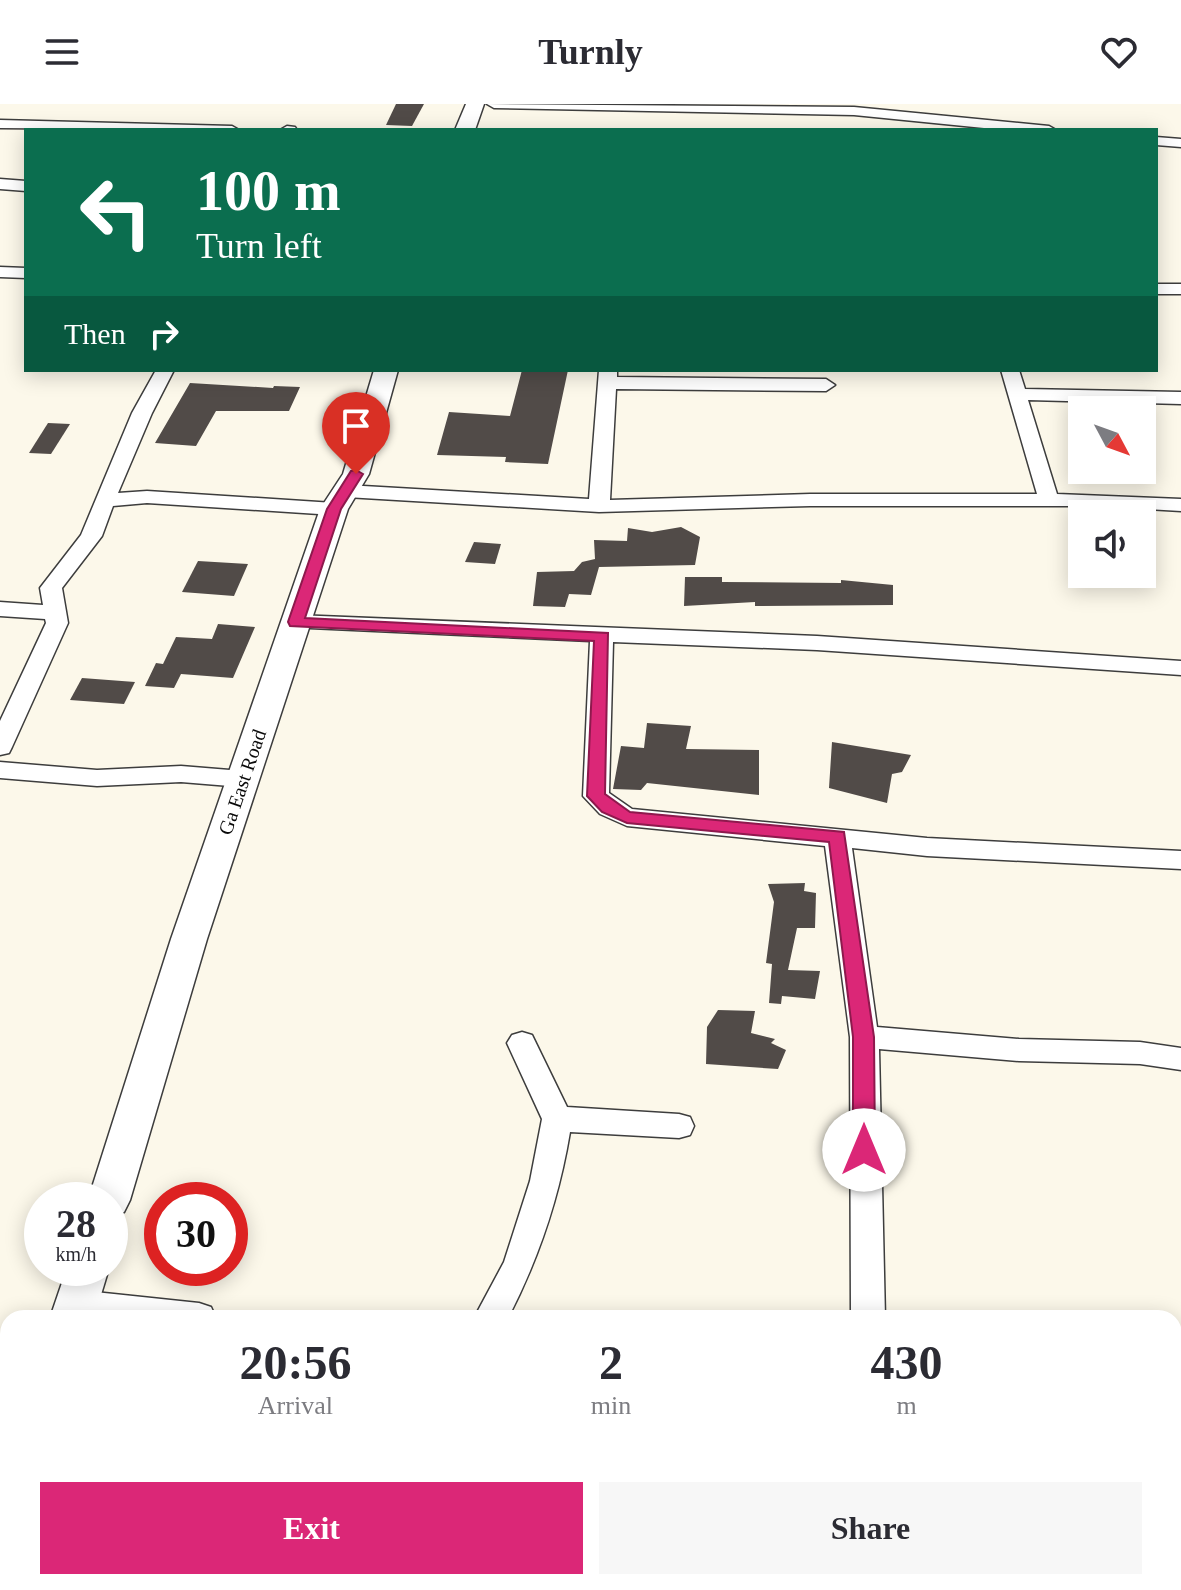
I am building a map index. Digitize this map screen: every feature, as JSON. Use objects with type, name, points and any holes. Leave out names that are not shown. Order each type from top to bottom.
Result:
[{"type":"street","points":[[466,128],[475,104]]},
{"type":"street","points":[[494,104],[635,110],[932,111],[1037,128]]},
{"type":"street","points":[[814,112],[814,128]]},
{"type":"street","points":[[0,124],[155,128]]},
{"type":"street","points":[[1158,141],[1181,143]]},
{"type":"street","points":[[0,184],[24,186]]},
{"type":"street","points":[[0,272],[24,273]]},
{"type":"street","points":[[1158,289],[1181,289]]},
{"type":"street","points":[[0,747],[57,623],[51,588],[91,536],[142,413],[164,372]]},
{"type":"street","name":"Ga East Road","points":[[115,1182],[242,779],[340,500],[356,474],[385,372]]},
{"type":"street","points":[[1011,372],[1049,500]]},
{"type":"street","points":[[599,506],[608,376],[826,385]]},
{"type":"street","points":[[1017,394],[1181,398]]},
{"type":"street","points":[[105,500],[147,497],[599,506],[810,500],[1049,500],[1181,505]]},
{"type":"street","points":[[0,609],[55,613]]},
{"type":"street","points":[[296,622],[817,643],[1181,668]]},
{"type":"street","points":[[602,636],[596,796],[609,808],[627,817],[927,847],[1181,860]]},
{"type":"street","points":[[0,770],[97,778],[181,774],[242,779]]},
{"type":"street","points":[[837,837],[864,1037],[868,1310]]},
{"type":"street","points":[[864,1037],[1019,1050],[1140,1053],[1181,1059]]},
{"type":"street","points":[[495,1310],[519,1265],[546,1181],[557,1119],[522,1043]]},
{"type":"street","points":[[557,1119],[679,1126]]},
{"type":"street","points":[[79,1297],[153,1310]]},
{"type":"building","points":[[396,104],[424,104],[412,126],[386,125]]},
{"type":"building","points":[[521,372],[568,372],[548,464],[505,462],[506,457],[437,455],[449,412],[510,416]]},
{"type":"building","points":[[190,383],[300,387],[289,411],[216,411],[196,446],[155,443]]},
{"type":"building","points":[[48,423],[70,424],[51,454],[29,453]]},
{"type":"building","points":[[681,527],[700,537],[695,565],[599,567],[591,595],[569,594],[565,607],[533,606],[537,572],[574,571],[582,562],[595,559],[594,540],[627,541],[628,528],[652,532]]},
{"type":"building","points":[[474,542],[501,544],[495,564],[465,562]]},
{"type":"building","points":[[198,561],[248,564],[234,596],[182,592]]},
{"type":"building","points":[[685,577],[722,577],[722,582],[841,583],[841,580],[893,585],[893,605],[755,606],[755,602],[684,606]]},
{"type":"building","points":[[218,624],[255,627],[233,678],[181,674],[174,688],[145,686],[156,663],[163,664],[176,637],[212,639]]},
{"type":"building","points":[[82,678],[135,682],[124,704],[70,700]]},
{"type":"building","points":[[647,723],[691,726],[686,749],[759,750],[759,795],[647,783],[641,790],[613,789],[621,746],[644,748]]},
{"type":"building","points":[[832,742],[911,755],[902,772],[892,774],[887,803],[829,788]]},
{"type":"building","points":[[805,883],[804,891],[816,893],[815,928],[797,928],[788,970],[820,971],[815,999],[782,996],[781,1004],[769,1003],[772,964],[766,963],[774,902],[768,884]]},
{"type":"building","points":[[718,1010],[755,1011],[751,1033],[775,1039],[771,1043],[786,1050],[778,1069],[706,1064],[707,1027]]},
{"type":"route","points":[[356,474],[334,509],[296,622],[602,636],[596,796],[609,808],[627,817],[837,837],[864,1037],[864,1150]]}]
